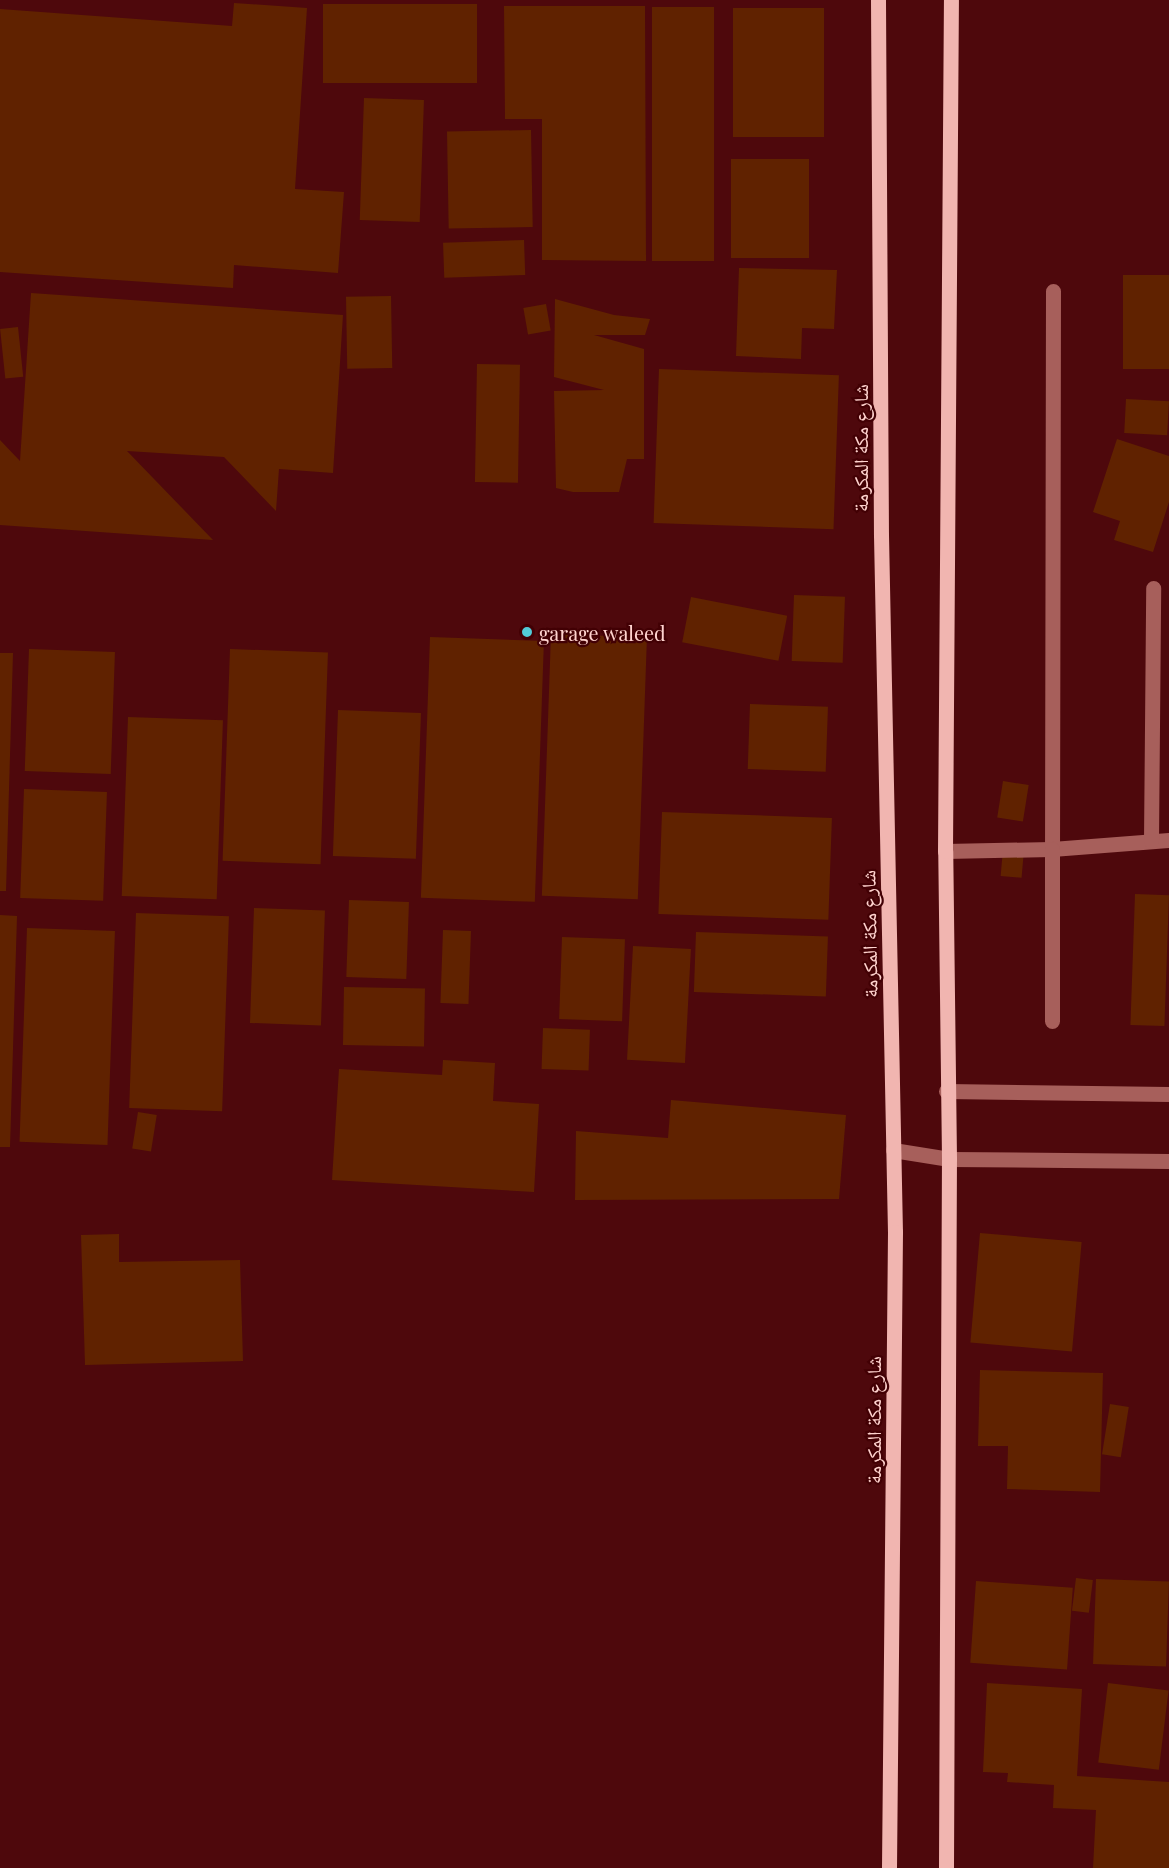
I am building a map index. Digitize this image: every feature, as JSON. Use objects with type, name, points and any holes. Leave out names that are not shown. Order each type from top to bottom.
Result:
[{"type":"main road","name":"شارع مكة المكرمة","points":[[878,0],[881,547],[893,1150],[889,1868]]},
{"type":"main road","points":[[946,1868],[949,1160],[946,1091],[945,851],[951,0]]},
{"type":"street","points":[[1052,1021],[1053,291]]},
{"type":"street","points":[[1151,841],[1153,588]]},
{"type":"street","points":[[945,851],[1052,849],[1169,840]]},
{"type":"street","points":[[946,1091],[1169,1094]]},
{"type":"street","points":[[893,1150],[949,1160],[1169,1161]]},
{"type":"building","points":[[234,3],[307,8],[295,189],[344,192],[338,273],[234,265],[233,288],[0,272],[0,9],[232,26]]},
{"type":"building","points":[[323,4],[477,4],[477,83],[323,83]]},
{"type":"building","points":[[504,6],[645,6],[646,261],[542,260],[542,119],[505,119]]},
{"type":"building","points":[[652,7],[714,7],[714,261],[652,261]]},
{"type":"building","points":[[733,8],[824,8],[824,137],[733,137]]},
{"type":"building","points":[[364,98],[424,100],[420,222],[360,220]]},
{"type":"building","points":[[531,130],[533,227],[449,228],[447,131]]},
{"type":"building","points":[[731,159],[809,159],[809,258],[731,258]]},
{"type":"building","points":[[524,240],[525,275],[444,278],[443,243]]},
{"type":"building","points":[[739,268],[837,270],[834,329],[802,328],[801,359],[736,356]]},
{"type":"building","points":[[1123,275],[1169,275],[1169,369],[1123,369]]},
{"type":"building","points":[[31,293],[343,315],[333,473],[279,469],[276,511],[224,457],[127,451],[213,540],[0,525],[0,440],[20,461]]},
{"type":"building","points":[[391,296],[392,368],[347,369],[346,297]]},
{"type":"building","points":[[555,299],[614,315],[650,319],[645,335],[594,335],[644,349],[644,459],[627,459],[619,492],[573,492],[556,488],[554,391],[604,390],[554,377]]},
{"type":"building","points":[[546,304],[551,331],[528,335],[523,308]]},
{"type":"building","points":[[18,327],[23,377],[5,379],[0,329]]},
{"type":"building","points":[[477,364],[520,365],[518,483],[475,482]]},
{"type":"building","points":[[659,369],[839,375],[834,529],[654,523]]},
{"type":"building","points":[[1126,399],[1169,401],[1167,435],[1124,433]]},
{"type":"building","points":[[1117,439],[1169,456],[1169,502],[1153,552],[1114,540],[1120,521],[1093,512]]},
{"type":"building","points":[[794,595],[845,597],[843,663],[792,661]]},
{"type":"building","points":[[691,597],[787,616],[778,661],[682,642]]},
{"type":"building","points":[[551,634],[647,637],[638,899],[542,896]]},
{"type":"building","points":[[430,637],[544,641],[535,902],[421,898]]},
{"type":"building","points":[[29,649],[115,652],[111,774],[25,771]]},
{"type":"building","points":[[230,649],[328,652],[321,864],[223,861]]},
{"type":"building","points":[[0,653],[13,653],[6,891],[0,891]]},
{"type":"building","points":[[750,704],[828,707],[826,772],[748,769]]},
{"type":"building","points":[[338,710],[421,713],[416,859],[333,856]]},
{"type":"building","points":[[128,717],[223,720],[217,899],[122,896]]},
{"type":"building","points":[[1003,781],[1029,785],[1023,822],[997,818]]},
{"type":"building","points":[[24,789],[107,792],[103,901],[20,898]]},
{"type":"building","points":[[662,812],[832,818],[828,920],[658,914]]},
{"type":"building","points":[[1003,849],[1024,851],[1022,878],[1001,876]]},
{"type":"building","points":[[1135,894],[1169,895],[1164,1026],[1130,1025]]},
{"type":"building","points":[[349,900],[409,902],[406,979],[346,977]]},
{"type":"building","points":[[254,908],[325,910],[321,1025],[250,1023]]},
{"type":"building","points":[[136,913],[229,916],[222,1111],[129,1108]]},
{"type":"building","points":[[0,915],[17,916],[10,1147],[0,1147]]},
{"type":"building","points":[[27,928],[115,931],[107,1145],[20,1142]]},
{"type":"building","points":[[443,930],[471,931],[468,1004],[440,1003]]},
{"type":"building","points":[[696,932],[828,937],[826,997],[694,992]]},
{"type":"building","points":[[562,937],[625,939],[622,1021],[559,1019]]},
{"type":"building","points":[[633,946],[691,949],[685,1063],[627,1060]]},
{"type":"building","points":[[344,987],[425,988],[424,1046],[343,1045]]},
{"type":"building","points":[[543,1028],[590,1030],[589,1071],[542,1069]]},
{"type":"building","points":[[443,1060],[495,1063],[493,1101],[539,1104],[534,1192],[332,1180],[339,1069],[442,1075]]},
{"type":"building","points":[[671,1100],[846,1115],[839,1199],[575,1200],[576,1131],[668,1138]]},
{"type":"building","points":[[138,1112],[157,1115],[151,1152],[132,1149]]},
{"type":"building","points":[[980,1233],[1082,1242],[1072,1351],[970,1343]]},
{"type":"building","points":[[119,1234],[119,1262],[240,1260],[243,1361],[85,1365],[81,1235]]},
{"type":"building","points":[[980,1370],[1103,1373],[1100,1492],[1007,1489],[1008,1446],[978,1446]]},
{"type":"building","points":[[1110,1404],[1129,1407],[1121,1457],[1102,1454]]},
{"type":"building","points":[[1076,1578],[1093,1580],[1089,1613],[1072,1611]]},
{"type":"building","points":[[1096,1579],[1169,1582],[1166,1666],[1093,1664]]},
{"type":"building","points":[[976,1581],[1073,1588],[1067,1670],[970,1663]]},
{"type":"building","points":[[987,1683],[1082,1689],[1077,1776],[1169,1782],[1169,1868],[1093,1868],[1096,1810],[1053,1808],[1054,1785],[1007,1782],[1008,1773],[983,1772]]},
{"type":"building","points":[[1108,1683],[1169,1690],[1159,1770],[1098,1762]]},
{"type":"place","name":"garage waleed","points":[[527,632]]}]
